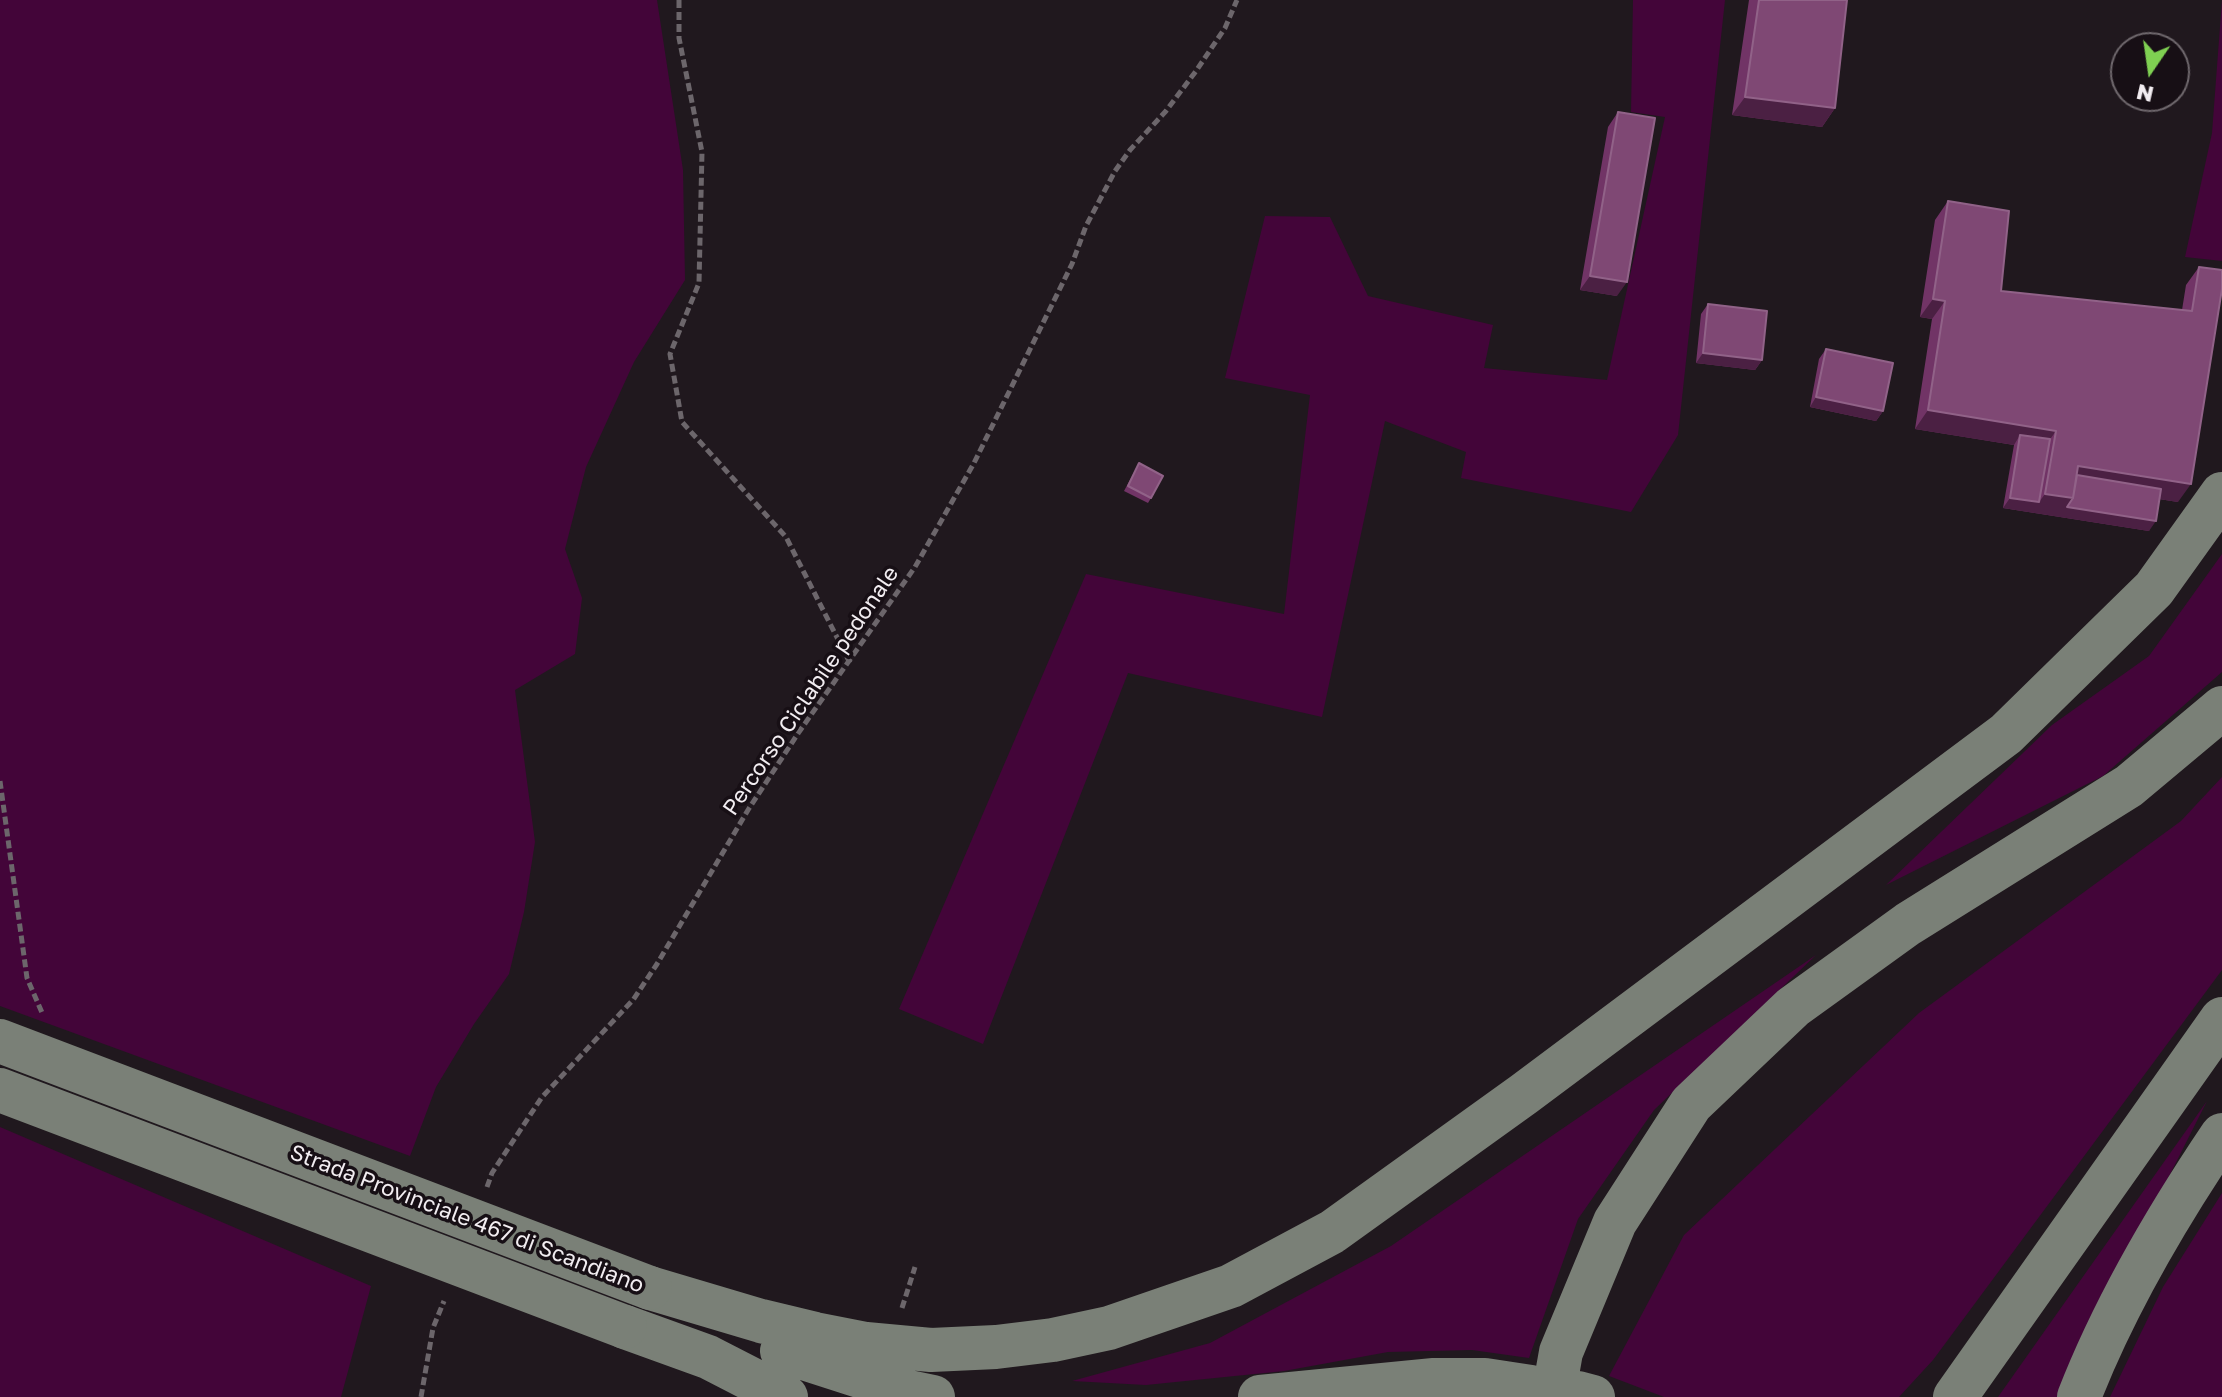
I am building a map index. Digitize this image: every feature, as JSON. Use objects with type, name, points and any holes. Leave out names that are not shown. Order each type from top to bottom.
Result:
[{"type":"main road","points":[[650,1288],[815,1334],[866,1344],[931,1350],[1053,1340],[1109,1328],[1231,1286],[1332,1232],[1524,1094],[2006,734],[2154,589],[2222,494]]},
{"type":"main road","points":[[1260,1397],[1434,1380],[1485,1380],[1564,1394],[1561,1352],[1615,1222],[1691,1104],[1793,1007],[1908,924],[2129,786],[2222,708]]},
{"type":"main road","points":[[1955,1397],[2222,1019]]},
{"type":"main road","name":"Strada Provinciale 467 di Scandiano","points":[[0,1041],[650,1288],[771,1347],[933,1397]]},
{"type":"main road","name":"Strada Provinciale 467 di Scandiano","points":[[0,1090],[708,1357],[786,1397]]},
{"type":"main road","points":[[2079,1397],[2150,1252],[2222,1135]]},
{"type":"main road","points":[[708,1357],[843,1397]]},
{"type":"path","points":[[679,0],[679,38],[702,152],[699,283],[670,354],[682,422],[786,537],[850,663]]},
{"type":"path","name":"Percorso Ciclabile pedonale","points":[[487,1188],[492,1173],[542,1097],[633,1000],[748,810],[915,567],[967,476],[1115,171],[1196,71],[1225,28],[1237,0]]},
{"type":"path","points":[[901,1310],[915,1267]]},
{"type":"path","points":[[421,1397],[433,1328],[448,1289]]},
{"type":"shaded area","points":[[0,0],[657,0],[683,170],[685,280],[634,362],[586,467],[565,549],[582,598],[575,654],[515,690],[535,842],[524,912],[509,974],[436,1087],[410,1156],[0,1006]]},
{"type":"shaded area","points":[[1633,0],[1725,0],[1678,435],[1631,512],[1461,478],[1466,452],[1385,421],[1322,717],[1128,673],[983,1044],[899,1009],[1086,574],[1284,614],[1310,395],[1225,378],[1265,216],[1330,217],[1368,296],[1493,325],[1484,368],[1607,380],[1665,117],[1631,112]]},
{"type":"shaded area","points":[[2222,0],[2222,261],[2185,257],[2212,133]]},
{"type":"shaded area","points":[[2222,554],[2222,672],[2103,776],[1886,885],[2052,725],[2149,656]]},
{"type":"shaded area","points":[[2222,777],[2222,970],[1933,1360],[1899,1397],[1664,1397],[1609,1376],[1684,1235],[1919,1013],[2181,821]]},
{"type":"shaded area","points":[[1816,955],[1654,1110],[1578,1219],[1529,1358],[1472,1350],[1388,1352],[1284,1371],[1146,1385],[1072,1381],[1210,1343],[1391,1246]]},
{"type":"shaded area","points":[[2207,1101],[2099,1315],[2065,1397],[1998,1397]]},
{"type":"shaded area","points":[[0,1127],[371,1286],[341,1397],[0,1397]]},
{"type":"shaded area","points":[[2222,1193],[2222,1397],[2110,1397],[2163,1287]]},
{"type":"building","points":[[1759,0],[1847,0],[1835,108],[1745,97]]},
{"type":"building","points":[[1618,112],[1655,118],[1627,282],[1590,276]]},
{"type":"building","points":[[1948,201],[2009,211],[2001,291],[2192,311],[2199,267],[2222,270],[2222,289],[2191,484],[2078,466],[2073,498],[2045,494],[2056,431],[1928,410],[1945,301],[1933,299]]},
{"type":"building","points":[[1708,304],[1767,311],[1762,360],[1703,353]]},
{"type":"building","points":[[1826,349],[1893,363],[1883,411],[1816,397]]},
{"type":"building","points":[[2020,435],[2050,439],[2039,502],[2010,498]]},
{"type":"building","points":[[1139,463],[1163,476],[1151,498],[1128,486]]},
{"type":"building","points":[[2077,475],[2161,489],[2156,521],[2067,507],[2073,498]]}]
